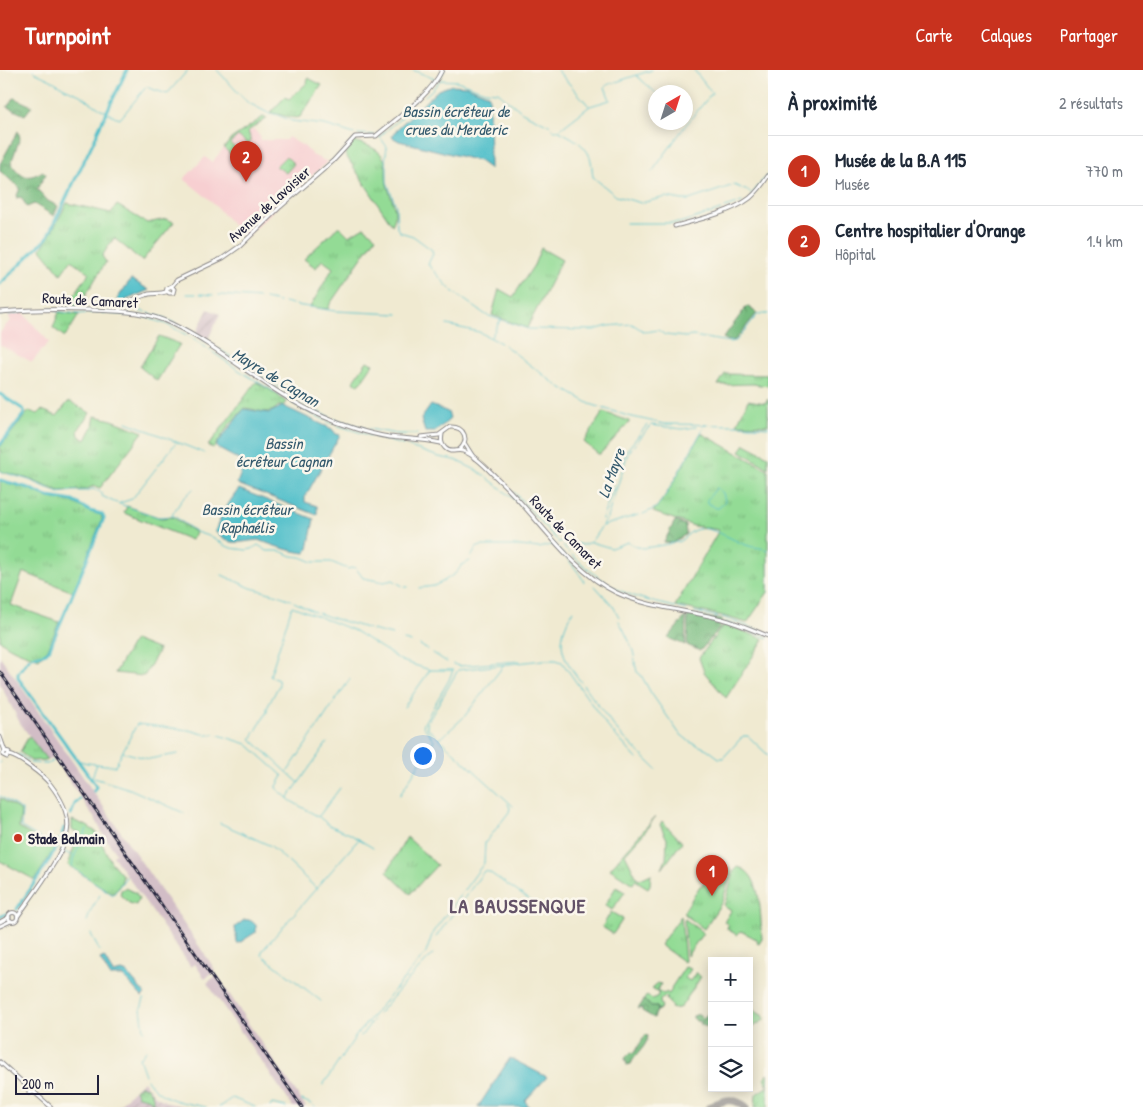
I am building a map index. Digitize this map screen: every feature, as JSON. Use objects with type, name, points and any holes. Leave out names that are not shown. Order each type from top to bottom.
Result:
[{"type":"main road","name":"Avenue de Lavoisier","points":[[119,310],[123,305],[150,294],[161,294],[167,291],[169,293],[173,292],[172,286],[178,280],[223,258],[238,247],[280,206],[333,162],[355,137],[376,136],[432,86],[442,70]]},
{"type":"main road","points":[[676,226],[717,213],[746,201],[756,192],[768,176]]},
{"type":"main road","name":"Route de Camaret","points":[[0,312],[39,308],[119,310],[152,316],[172,324],[199,339],[300,404],[332,420],[388,437],[418,438],[441,443],[451,452],[459,450],[475,458]]},
{"type":"main road","name":"Route de Camaret","points":[[418,438],[442,434],[450,428],[462,430],[465,436],[464,444],[475,458],[523,503],[574,561],[610,590],[657,606],[724,620],[768,636]]},
{"type":"main road","points":[[441,443],[442,434]]},
{"type":"main road","points":[[459,450],[464,444]]},
{"type":"main road","points":[[0,737],[5,751],[3,756],[16,757],[47,780],[63,806],[68,822],[68,836],[63,850],[35,894],[16,914],[16,921],[0,926]]},
{"type":"main road","points":[[0,922],[11,913],[16,914]]},
{"type":"main road","points":[[9,916],[11,921]]},
{"type":"main road","points":[[0,1062],[29,1088],[29,1093],[34,1092],[51,1107]]},
{"type":"shaded area","points":[[254,129],[261,138],[260,140],[286,140],[288,137],[305,147],[312,155],[328,162],[299,189],[285,199],[245,238],[210,200],[184,179],[205,157],[212,162],[231,140]]},
{"type":"shaded area","points":[[208,309],[220,314],[207,341],[196,333]]},
{"type":"shaded area","points":[[23,313],[49,342],[32,362],[0,345],[0,333],[11,321],[8,315]]},
{"type":"shaded area","points":[[0,656],[210,962],[215,970],[205,979],[195,964],[191,967],[113,856],[116,853],[53,757],[47,760],[20,723],[0,684]]},
{"type":"shaded area","points":[[217,975],[306,1107],[293,1107],[207,983]]},
{"type":"shaded area","points":[[143,1081],[154,1095],[168,1103],[188,1107],[117,1107]]},
{"type":"green space","points":[[308,78],[322,85],[300,117],[292,118],[270,113],[285,97],[289,99],[307,83]]},
{"type":"green space","points":[[14,98],[32,106],[25,115],[7,107]]},
{"type":"green space","points":[[263,117],[267,118],[248,131],[251,141],[248,144],[238,136],[230,143],[240,153],[236,153],[233,157],[224,148],[231,139]]},
{"type":"green space","points":[[18,131],[20,138],[11,163],[18,172],[25,176],[33,176],[43,171],[46,174],[37,189],[48,201],[58,206],[54,216],[34,204],[27,207],[21,197],[16,198],[20,188],[0,171],[0,164]]},
{"type":"green space","points":[[353,141],[374,148],[385,160],[387,184],[395,210],[392,225],[345,154]]},
{"type":"green space","points":[[286,156],[294,164],[286,173],[276,166]]},
{"type":"green space","points":[[67,203],[111,213],[117,205],[147,223],[166,219],[174,222],[142,261],[114,238],[102,256],[106,262],[78,307],[66,307],[89,273],[71,260],[61,274],[41,249]]},
{"type":"green space","points":[[339,226],[349,236],[364,227],[376,237],[328,309],[310,307],[333,268],[322,260],[316,268],[304,259]]},
{"type":"green space","points":[[541,248],[562,260],[527,328],[492,315],[499,289],[513,297],[534,265]]},
{"type":"green space","points":[[747,306],[757,313],[735,340],[729,341],[723,338]]},
{"type":"green space","points":[[59,312],[79,315],[65,337],[53,328]]},
{"type":"green space","points":[[159,336],[180,344],[157,381],[140,367]]},
{"type":"green space","points":[[367,361],[373,364],[359,385],[353,382]]},
{"type":"green space","points":[[725,374],[768,375],[768,386],[753,384],[718,385]]},
{"type":"green space","points":[[256,382],[286,402],[283,406],[278,406],[267,412],[245,408],[229,425],[214,448],[208,446]]},
{"type":"green space","points":[[768,399],[768,425],[737,424],[748,400],[765,403]]},
{"type":"green space","points":[[69,401],[90,413],[78,430],[79,436],[86,440],[93,426],[95,416],[112,420],[143,432],[100,488],[94,486],[85,490],[60,491],[29,479],[0,471],[0,447],[29,411],[38,414],[42,410],[57,416]]},
{"type":"green space","points":[[603,412],[629,421],[629,423],[598,454],[584,442]]},
{"type":"green space","points":[[701,433],[768,470],[768,592],[747,623],[675,606],[719,530],[694,526],[653,512],[667,493]]},
{"type":"green space","points":[[745,444],[768,456],[768,468],[740,451]]},
{"type":"green space","points":[[0,481],[29,489],[49,498],[72,502],[90,512],[101,515],[102,519],[73,592],[23,572],[11,605],[59,622],[48,649],[39,659],[13,649],[0,640]]},
{"type":"green space","points":[[127,506],[161,518],[173,517],[196,533],[191,540],[124,513]]},
{"type":"green space","points":[[675,521],[685,525],[686,534],[673,543],[664,542]]},
{"type":"green space","points":[[688,615],[722,620],[719,629],[700,651],[687,645]]},
{"type":"green space","points":[[686,616],[685,645],[668,638]]},
{"type":"green space","points":[[724,624],[764,639],[726,698],[704,672],[699,658]]},
{"type":"green space","points":[[134,640],[159,650],[145,675],[115,673]]},
{"type":"green space","points":[[29,736],[47,760],[31,761],[20,752]]},
{"type":"green space","name":"Stade Balmain","points":[[0,798],[21,811],[19,828],[54,849],[35,880],[0,861]]},
{"type":"green space","points":[[655,817],[644,833],[625,854],[638,880],[651,874],[648,888],[635,880],[633,884],[610,869]]},
{"type":"green space","points":[[72,820],[96,832],[111,862],[123,876],[121,883],[114,893],[111,893],[68,865],[79,832],[72,830]]},
{"type":"green space","points":[[662,821],[682,842],[662,869],[666,859],[667,839],[660,825]]},
{"type":"green space","points":[[407,837],[437,865],[410,894],[387,872]]},
{"type":"green space","points":[[738,867],[746,871],[752,878],[759,897],[762,939],[759,944],[757,943],[758,940],[741,931],[737,935],[727,929],[728,924],[724,922],[731,911],[724,906],[734,871]]},
{"type":"green space","points":[[729,868],[732,871],[722,902],[704,929],[683,913],[700,886]]},
{"type":"green space","points":[[616,887],[625,892],[612,910],[605,905]]},
{"type":"green space","points":[[125,888],[136,893],[139,899],[136,905],[129,903],[120,895],[121,890]]},
{"type":"green space","points":[[611,912],[623,919],[613,934],[602,927]]},
{"type":"green space","points":[[681,916],[685,961],[684,962],[660,945]]},
{"type":"green space","points":[[684,920],[703,933],[687,956]]},
{"type":"green space","points":[[685,967],[691,969],[685,978],[690,981],[696,972],[701,977],[681,1007],[671,1008],[672,1006],[666,1000],[666,996],[663,999],[661,998],[662,1007],[657,1012],[658,1008],[655,1006],[650,1007],[649,1004],[643,1001],[647,995],[652,999],[658,996],[658,992],[652,988],[658,983],[661,984],[657,990],[664,994],[666,992],[669,994]]},
{"type":"green space","points":[[644,1000],[650,1006],[658,1008],[654,1018],[642,1011],[642,1008],[638,1009]]},
{"type":"green space","points":[[753,1010],[763,1016],[764,1020],[753,1027]]},
{"type":"green space","points":[[699,1014],[703,1018],[708,1014],[708,1027],[701,1025],[701,1022],[696,1021],[693,1016]]},
{"type":"green space","points":[[646,1034],[648,1036],[645,1044],[631,1064],[627,1065],[625,1058],[631,1052],[634,1053]]},
{"type":"green space","points":[[768,1074],[768,1086],[764,1078]]},
{"type":"green space","points":[[141,1085],[146,1086],[153,1096],[153,1106],[150,1099],[138,1096],[135,1090]]},
{"type":"green space","points":[[768,1086],[768,1107],[755,1107],[756,1094]]},
{"type":"water","name":"Bassin écrêteur de crues du Merderic","points":[[452,85],[467,86],[489,95],[490,169],[479,161],[399,141],[392,137],[399,127],[438,90]]},
{"type":"water","points":[[131,279],[149,290],[119,303],[117,299]]},
{"type":"water","points":[[431,405],[448,412],[450,419],[435,432],[425,432],[421,419]]},
{"type":"water","name":"Bassin écrêteur Cagnan","points":[[283,406],[332,429],[336,434],[340,435],[305,497],[305,502],[317,506],[317,515],[237,483],[245,463],[217,448],[217,444],[244,409],[269,413]]},
{"type":"water","name":"Bassin écrêteur Raphaélis","points":[[239,489],[314,519],[308,549],[305,553],[259,540],[230,542],[220,536],[215,531]]},
{"type":"water","points":[[244,920],[256,925],[256,932],[237,943],[235,927]]},
{"type":"water","points":[[104,957],[113,973],[122,971],[127,973],[145,994],[142,997],[123,976],[110,976],[100,959]]},
{"type":"water","points":[[510,1058],[547,1077],[525,1101],[529,1107],[478,1107]]},
{"type":"waterway","points":[[33,70],[120,119],[146,87],[167,94],[188,70]]},
{"type":"waterway","points":[[97,132],[127,70]]},
{"type":"waterway","points":[[217,70],[247,102],[268,113]]},
{"type":"waterway","points":[[413,70],[435,79]]},
{"type":"waterway","points":[[440,78],[444,70]]},
{"type":"waterway","points":[[557,70],[589,106]]},
{"type":"waterway","points":[[425,96],[440,80],[457,81],[485,91],[498,92],[522,112],[549,125],[554,130],[559,130],[590,106],[610,100],[605,87],[607,85],[652,70]]},
{"type":"waterway","points":[[652,172],[685,126],[712,93],[694,70]]},
{"type":"waterway","points":[[636,75],[648,86]]},
{"type":"waterway","points":[[379,137],[411,109]]},
{"type":"waterway","points":[[269,114],[275,114],[292,121],[325,125],[354,134]]},
{"type":"waterway","points":[[559,131],[573,138],[585,148],[592,164],[593,177],[616,196],[641,203],[666,197],[689,200],[734,185],[750,192]]},
{"type":"waterway","points":[[0,284],[47,238],[97,134]]},
{"type":"waterway","points":[[358,134],[374,135]]},
{"type":"waterway","points":[[380,137],[387,147],[385,161],[387,166],[387,182],[396,206],[397,228],[400,232],[413,236],[432,250],[433,254],[428,264],[432,269]]},
{"type":"waterway","points":[[751,195],[768,174]]},
{"type":"waterway","points":[[725,208],[742,202]]},
{"type":"waterway","points":[[626,223],[679,223],[721,210]]},
{"type":"waterway","points":[[434,271],[450,289]]},
{"type":"waterway","points":[[452,291],[486,315],[528,329],[594,330],[608,326],[632,324],[645,332],[658,330],[665,335],[693,336],[729,342],[736,341],[758,314],[768,314]]},
{"type":"waterway","points":[[187,294],[196,294]]},
{"type":"waterway","points":[[200,294],[213,295]]},
{"type":"waterway","points":[[219,295],[259,298]]},
{"type":"waterway","points":[[265,299],[279,302]]},
{"type":"waterway","points":[[284,302],[292,304]]},
{"type":"waterway","points":[[296,305],[335,311],[398,314]]},
{"type":"waterway","points":[[137,310],[145,312]]},
{"type":"waterway","name":"Mayre de Cagnan","points":[[55,311],[79,314],[99,312]]},
{"type":"waterway","name":"Mayre de Cagnan","points":[[9,315],[22,312]]},
{"type":"waterway","name":"Mayre de Cagnan","points":[[102,313],[142,316],[166,324],[196,340]]},
{"type":"waterway","points":[[148,313],[165,318],[189,331]]},
{"type":"waterway","points":[[491,337],[501,319]]},
{"type":"waterway","points":[[447,325],[479,332],[501,343]]},
{"type":"waterway","points":[[201,338],[206,342]]},
{"type":"waterway","name":"Mayre de Cagnan","points":[[198,342],[240,371],[308,412],[333,424],[372,436]]},
{"type":"waterway","points":[[504,345],[558,386]]},
{"type":"waterway","points":[[219,349],[311,408]]},
{"type":"waterway","name":"La Mayre","points":[[560,387],[590,404],[628,416],[664,424],[768,427]]},
{"type":"waterway","points":[[0,394],[24,410],[24,414],[0,445]]},
{"type":"waterway","points":[[314,410],[330,417]]},
{"type":"waterway","points":[[335,419],[365,428]]},
{"type":"waterway","points":[[127,422],[204,453]]},
{"type":"waterway","name":"La Mayre","points":[[621,466],[626,451],[647,425]]},
{"type":"waterway","name":"La Mayre","points":[[607,518],[628,453],[649,427],[651,425],[682,429],[696,427]]},
{"type":"waterway","points":[[369,429],[397,434],[417,434]]},
{"type":"waterway","points":[[643,514],[656,508],[667,493],[703,429]]},
{"type":"waterway","name":"Mayre de Cagnan","points":[[375,437],[403,445]]},
{"type":"waterway","points":[[120,503],[132,499],[175,444]]},
{"type":"waterway","name":"Mayre de Cagnan","points":[[407,446],[439,457],[455,460],[478,471],[502,489]]},
{"type":"waterway","points":[[2,472],[29,480],[59,493],[93,489],[101,492],[102,496],[114,502],[158,517],[174,516],[196,532],[214,538],[231,548],[246,550],[258,545],[267,551],[280,551],[313,562],[331,562],[348,569],[355,567],[363,578],[384,582],[393,580],[404,587],[408,587]]},
{"type":"waterway","points":[[0,480],[29,488],[49,497],[73,501],[90,511],[102,514],[104,518],[67,608]]},
{"type":"waterway","name":"La Mayre","points":[[602,519],[615,485]]},
{"type":"waterway","points":[[717,488],[723,493],[725,501],[719,508],[707,503],[707,500],[717,488]]},
{"type":"waterway","points":[[172,515],[181,501],[193,489]]},
{"type":"waterway","name":"Mayre de Cagnan","points":[[504,491],[522,506]]},
{"type":"waterway","name":"Mayre de Cagnan","points":[[514,492],[557,540]]},
{"type":"waterway","points":[[602,526],[638,515]]},
{"type":"waterway","name":"La Mayre","points":[[591,542],[606,520]]},
{"type":"waterway","name":"Mayre de Cagnan","points":[[558,542],[566,541],[582,545],[591,542],[611,548],[628,542],[645,548],[678,542],[694,531],[704,529],[749,546],[768,550]]},
{"type":"waterway","points":[[554,544],[575,568],[584,582]]},
{"type":"waterway","points":[[472,556],[476,548],[481,546],[539,548],[554,544]]},
{"type":"waterway","points":[[563,546],[569,553]]},
{"type":"waterway","points":[[572,555],[606,583],[619,590],[686,610]]},
{"type":"waterway","points":[[419,588],[434,586],[444,581],[456,573],[462,565],[470,561]]},
{"type":"waterway","points":[[222,575],[251,588],[291,600]]},
{"type":"waterway","points":[[595,586],[613,606],[619,617]]},
{"type":"waterway","points":[[294,602],[315,612]]},
{"type":"waterway","points":[[299,783],[251,739],[267,712],[267,708],[279,685],[278,680],[270,676],[292,606],[355,631],[402,661],[430,670]]},
{"type":"waterway","points":[[32,657],[46,653],[49,650],[66,610]]},
{"type":"waterway","points":[[573,611],[564,631],[562,648],[568,664],[581,682]]},
{"type":"waterway","points":[[695,612],[718,617]]},
{"type":"waterway","points":[[318,613],[369,629]]},
{"type":"waterway","points":[[722,617],[768,634]]},
{"type":"waterway","points":[[619,621],[633,651],[637,672],[641,675],[679,733],[690,742],[707,749],[719,758],[723,758],[743,736],[748,736],[768,755]]},
{"type":"waterway","points":[[725,622],[768,638]]},
{"type":"waterway","points":[[372,630],[392,635]]},
{"type":"waterway","points":[[404,640],[411,642]]},
{"type":"waterway","points":[[420,645],[428,650]]},
{"type":"waterway","points":[[433,653],[447,662]]},
{"type":"waterway","points":[[29,659],[18,673],[18,678],[94,783],[96,787],[94,791]]},
{"type":"waterway","points":[[513,806],[427,728],[427,723],[458,670],[543,660],[562,662],[607,726],[637,759]]},
{"type":"waterway","points":[[453,664],[459,666],[520,661]]},
{"type":"waterway","points":[[440,739],[464,717],[504,665]]},
{"type":"waterway","points":[[400,795],[434,740],[423,726],[453,670],[430,670],[404,707]]},
{"type":"waterway","points":[[288,771],[350,679]]},
{"type":"waterway","points":[[583,685],[619,733],[656,769]]},
{"type":"waterway","points":[[77,760],[115,766],[137,724],[189,730],[207,735],[215,734]]},
{"type":"waterway","points":[[219,735],[247,744],[283,776],[276,788],[291,801],[329,825],[350,834],[373,848]]},
{"type":"waterway","points":[[288,798],[327,743]]},
{"type":"waterway","points":[[123,752],[149,759],[178,754]]},
{"type":"waterway","points":[[18,754],[28,761]]},
{"type":"waterway","points":[[30,763],[47,764],[53,761]]},
{"type":"waterway","points":[[92,777],[97,764]]},
{"type":"waterway","points":[[94,778],[130,789],[184,813]]},
{"type":"waterway","points":[[319,816],[340,788]]},
{"type":"waterway","points":[[0,796],[22,810],[21,827],[60,850]]},
{"type":"waterway","points":[[71,814],[75,804],[80,799]]},
{"type":"waterway","points":[[323,1085],[358,1033],[426,953],[433,932],[484,863],[485,843],[509,812],[508,804]]},
{"type":"waterway","points":[[220,823],[271,846],[317,889]]},
{"type":"waterway","points":[[62,834],[64,828]]},
{"type":"waterway","points":[[87,829],[73,859],[72,867],[113,895],[126,877]]},
{"type":"waterway","points":[[321,1001],[262,955],[262,951],[359,839]]},
{"type":"waterway","points":[[55,848],[59,840]]},
{"type":"waterway","points":[[17,909],[55,849]]},
{"type":"waterway","points":[[64,852],[74,856]]},
{"type":"waterway","points":[[436,937],[484,871],[489,872],[544,910]]},
{"type":"waterway","points":[[87,921],[100,895]]},
{"type":"waterway","points":[[0,917],[6,914]]},
{"type":"waterway","points":[[91,934],[99,950]]},
{"type":"waterway","points":[[378,1014],[433,954]]},
{"type":"waterway","points":[[144,999],[141,1009],[144,1030]]},
{"type":"waterway","points":[[361,1036],[373,1020]]},
{"type":"waterway","points":[[145,1075],[139,1058],[146,1050]]},
{"type":"waterway","points":[[147,1079],[158,1092],[165,1096],[181,1102],[206,1107]]},
{"type":"waterway","points":[[219,1107],[232,1098],[255,1107]]},
{"type":"waterway","points":[[302,1100],[311,1104]]},
{"type":"waterway","points":[[270,1107],[272,1104],[286,1107]]},
{"type":"taxiway","points":[[710,1107],[728,1100],[733,1100],[746,1107]]},
{"type":"railway","points":[[0,672],[302,1107]]},
{"type":"place","name":"Centre hospitalier d'Orange","points":[[246,182]]},
{"type":"place","name":"Stade Balmain","points":[[18,838]]},
{"type":"place","name":"Musée de la B.A 115","points":[[712,896]]},
{"type":"district","name":"LA BAUSSENQUE","points":[[518,905]]}]
